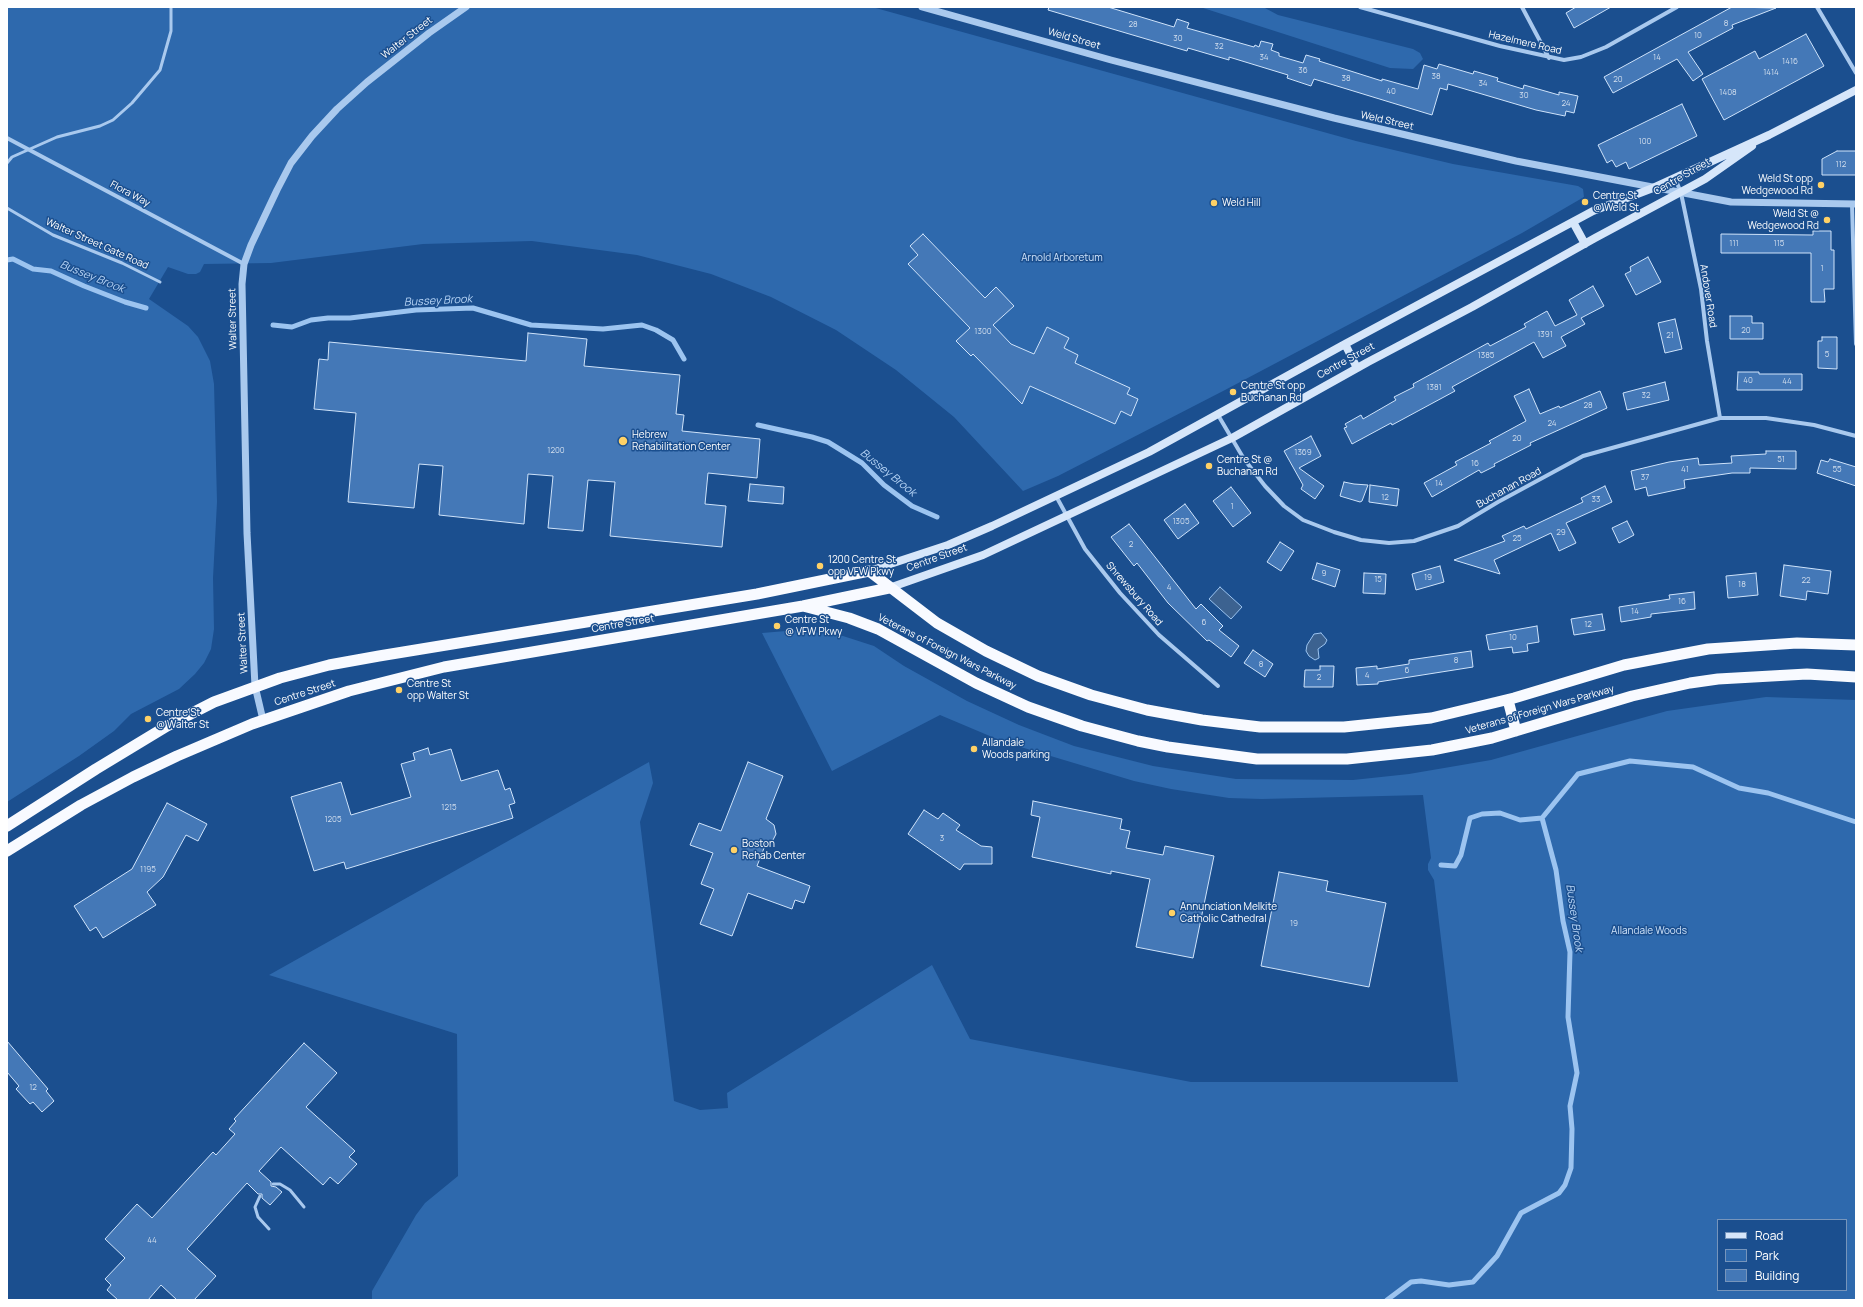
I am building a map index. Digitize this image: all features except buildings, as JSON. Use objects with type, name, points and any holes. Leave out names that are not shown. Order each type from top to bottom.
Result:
[{"type":"highway","name":"Centre Street","points":[[7,826],[161,729],[200,709],[254,686],[308,670],[366,658],[757,594],[869,571]]},
{"type":"highway","name":"Veterans of Foreign Wars Parkway","points":[[869,571],[889,588],[937,623],[1012,664],[1085,693],[1119,703],[1175,716],[1260,727],[1344,727],[1430,718],[1508,700],[1624,665],[1680,653],[1767,644],[1805,643],[1856,645]]},
{"type":"highway","name":"Centre Street","points":[[7,851],[60,818],[133,777],[200,745],[263,720],[349,691],[432,669],[803,606],[889,588]]},
{"type":"highway","name":"Veterans of Foreign Wars Parkway","points":[[803,606],[849,618],[878,629],[962,676],[1028,707],[1109,734],[1168,748],[1257,759],[1347,759],[1432,750],[1467,744],[1516,731],[1632,696],[1690,683],[1747,676],[1807,674],[1856,677]]},
{"type":"highway","points":[[1508,700],[1516,731]]},
{"type":"main road","name":"Centre Street","points":[[869,571],[948,545],[992,526],[1149,452],[1345,344],[1593,211],[1675,178],[1769,134],[1856,90]]},
{"type":"main road","name":"Centre Street","points":[[889,588],[983,554],[1232,438],[1357,368],[1472,308],[1585,244],[1705,179],[1769,134]]},
{"type":"main road","points":[[1573,222],[1585,244]]},
{"type":"main road","points":[[1345,344],[1357,368]]},
{"type":"street","name":"Walter Street","points":[[263,720],[254,686],[246,525],[242,284],[244,264],[251,245],[291,163],[312,136],[367,82],[429,33],[466,7]]},
{"type":"street","name":"Weld Street","points":[[922,7],[1111,60],[1334,118],[1516,161],[1731,202],[1854,204]]},
{"type":"street","name":"Hazelmere Road","points":[[1360,7],[1549,58],[1564,60],[1581,57],[1606,47],[1677,7]]},
{"type":"street","points":[[1522,7],[1549,58]]},
{"type":"street","points":[[1817,7],[1856,73]]},
{"type":"street","name":"Flora Way","points":[[7,138],[244,264]]},
{"type":"street","name":"Andover Road","points":[[1675,178],[1680,193],[1701,289],[1707,341],[1720,418]]},
{"type":"street","points":[[1854,204],[1856,344]]},
{"type":"street","name":"Buchanan Road","points":[[1218,415],[1244,459],[1265,486],[1284,506],[1303,520],[1354,538],[1389,543],[1414,541],[1458,526],[1498,502],[1583,456],[1720,418],[1766,418],[1814,425],[1856,436]]},
{"type":"street","name":"Shrewsbury Road","points":[[1056,496],[1085,549],[1120,593],[1159,635],[1218,686]]},
{"type":"lane","points":[[7,163],[12,157],[29,151],[57,137],[86,130],[113,120],[132,103],[160,70],[171,31],[171,7]]},
{"type":"lane","name":"Walter Street Gate Road","points":[[7,208],[53,235],[122,263],[160,282]]},
{"type":"lane","points":[[273,1184],[280,1184],[290,1190],[304,1207]]},
{"type":"lane","points":[[260,1196],[256,1207],[258,1217],[268,1229]]},
{"type":"green space","name":"Arnold Arboretum","points":[[7,7],[872,7],[1356,141],[1453,164],[1578,186],[1583,189],[1584,197],[1522,233],[1225,390],[1058,476],[1023,491],[954,417],[896,370],[836,330],[771,297],[711,274],[637,255],[532,241],[423,244],[271,263],[204,264],[200,272],[196,274],[188,274],[168,267],[149,299],[188,326],[198,337],[210,361],[214,384],[217,502],[213,578],[214,629],[211,649],[204,663],[179,689],[131,714],[114,731],[79,756],[7,802]]},
{"type":"green space","points":[[1200,7],[1263,7],[1278,15],[1413,49],[1420,53],[1423,59],[1413,69],[1390,68]]},
{"type":"green space","name":"Allandale Woods","points":[[798,630],[843,636],[874,646],[904,666],[967,701],[1019,725],[1074,746],[1153,766],[1236,779],[1353,780],[1409,774],[1491,760],[1667,711],[1766,697],[1856,700],[1856,1300],[372,1300],[372,1291],[416,1215],[425,1203],[458,1176],[457,1034],[269,975],[649,762],[653,783],[640,822],[674,1101],[700,1110],[728,1108],[727,1093],[932,965],[970,1039],[1191,1082],[1458,1082],[1434,880],[1428,870],[1428,864],[1431,858],[1423,795],[1262,799],[1229,798],[1171,789],[1134,781],[1004,742],[940,715],[832,771],[762,633]]},
{"type":"shaded area","points":[[1220,587],[1242,607],[1231,619],[1209,599]]},
{"type":"shaded area","points":[[1321,633],[1327,640],[1325,644],[1318,649],[1319,658],[1315,660],[1309,656],[1306,651],[1307,645],[1314,634]]},
{"type":"waterway","name":"Bussey Brook","points":[[7,260],[13,259],[33,269],[51,271],[125,302],[146,308]]},
{"type":"waterway","name":"Bussey Brook","points":[[273,325],[292,327],[311,320],[328,318],[350,318],[416,310],[473,308],[531,325],[603,329],[642,325],[656,330],[673,340],[684,359]]},
{"type":"waterway","name":"Bussey Brook","points":[[758,425],[828,442],[862,463],[884,485],[912,506],[937,517]]},
{"type":"waterway","name":"Bussey Brook","points":[[1542,818],[1578,774],[1630,761],[1693,767],[1739,788],[1768,793],[1856,822]]},
{"type":"waterway","points":[[1441,865],[1455,866],[1461,855],[1470,818],[1482,814],[1500,813],[1520,820],[1542,818]]},
{"type":"waterway","name":"Bussey Brook","points":[[1387,1300],[1411,1282],[1421,1281],[1449,1285],[1473,1282],[1497,1256],[1521,1213],[1559,1193],[1565,1185],[1571,1168],[1572,1129],[1570,1106],[1577,1073],[1568,1017],[1570,952],[1563,921],[1556,870],[1542,818]]},
{"type":"place","name":"Weld St opp Wedgewood Rd","points":[[1821,185]]},
{"type":"place","name":"Centre St @ Weld St","points":[[1585,202]]},
{"type":"place","name":"Weld Hill","points":[[1214,203]]},
{"type":"place","name":"Weld St @ Wedgewood Rd","points":[[1827,220]]},
{"type":"place","name":"Centre St opp Buchanan Rd","points":[[1233,392]]},
{"type":"place","name":"Hebrew Rehabilitation Center","points":[[623,441]]},
{"type":"place","name":"Centre St @ Buchanan Rd","points":[[1209,466]]},
{"type":"place","name":"1200 Centre St opp VFW Pkwy","points":[[820,566]]},
{"type":"place","name":"Centre St @ VFW Pkwy","points":[[777,626]]},
{"type":"place","name":"Centre St opp Walter St","points":[[399,690]]},
{"type":"place","name":"Centre St @ Walter St","points":[[148,719]]},
{"type":"place","name":"Allandale Woods parking","points":[[974,749]]},
{"type":"place","name":"Boston Rehab Center","points":[[734,850]]},
{"type":"place","name":"Annunciation Melkite Catholic Cathedral","points":[[1172,913]]}]
